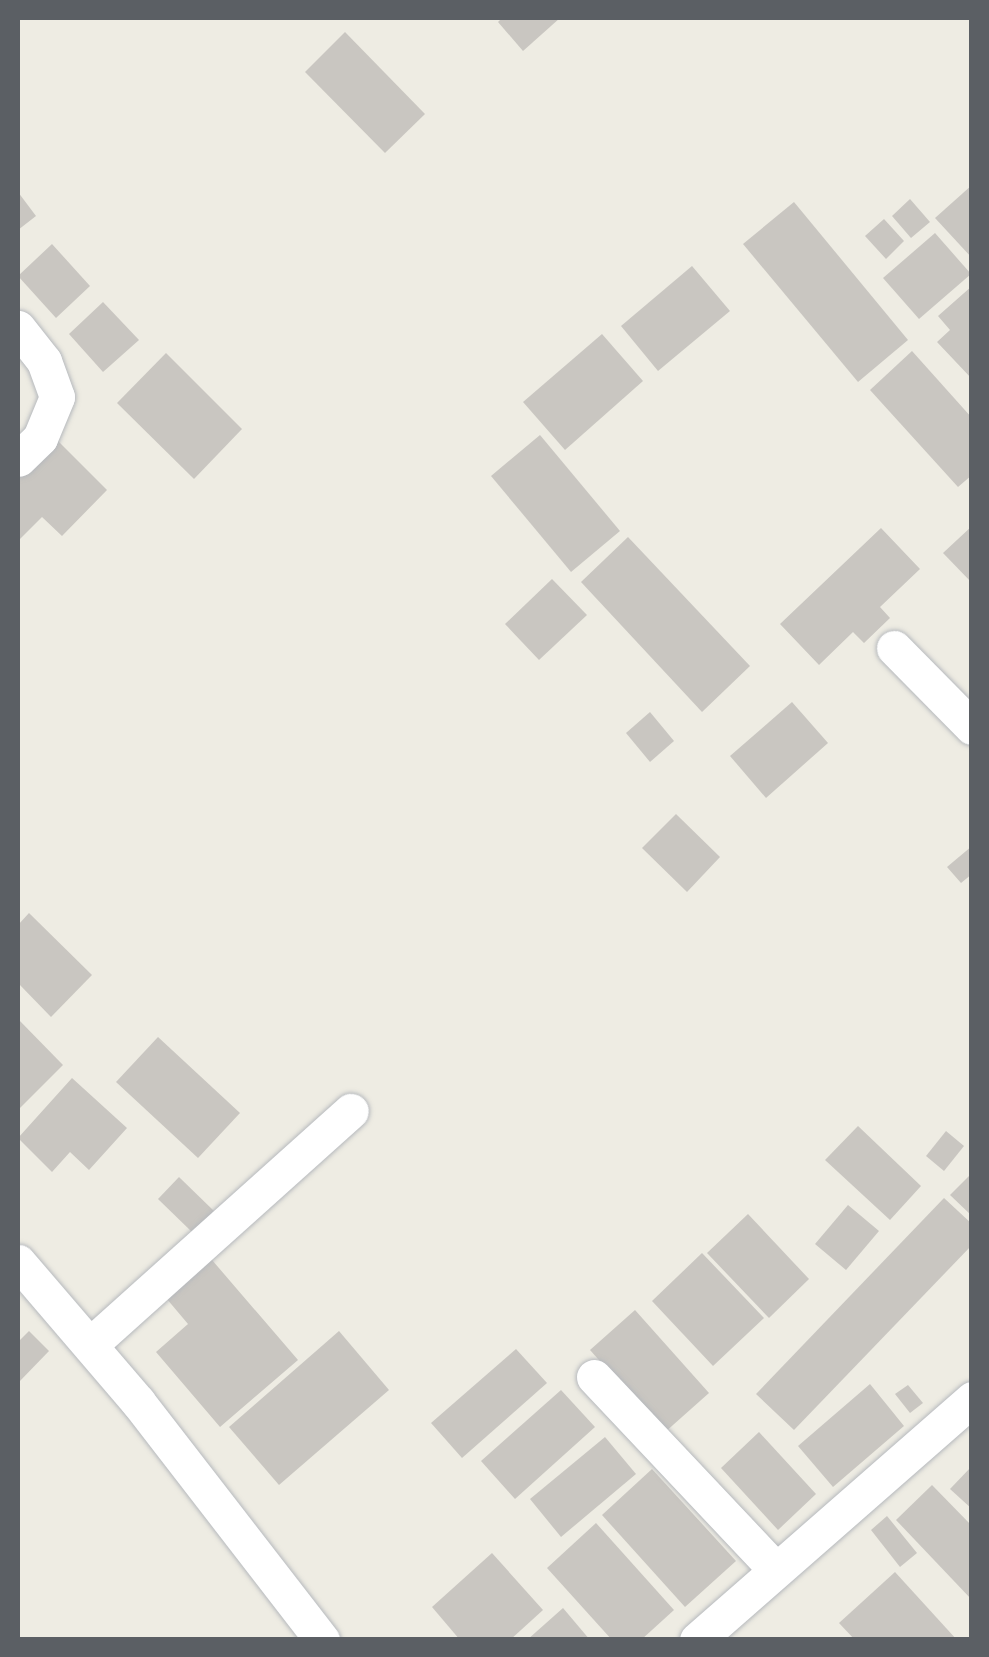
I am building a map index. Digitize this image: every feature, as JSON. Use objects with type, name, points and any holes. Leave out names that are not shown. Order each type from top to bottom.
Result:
[{"type":"street","points":[[18,328],[44,361],[57,397],[40,438],[18,459]]},
{"type":"street","points":[[894,648],[972,728]]},
{"type":"street","points":[[91,1344],[350,1112]]},
{"type":"street","points":[[18,1262],[91,1344],[322,1640]]},
{"type":"street","points":[[594,1377],[776,1570]]},
{"type":"street","points":[[697,1640],[972,1399]]},
{"type":"building","points":[[502,18],[560,18],[523,51],[498,22]]},
{"type":"building","points":[[345,32],[425,114],[385,153],[305,72]]},
{"type":"building","points":[[972,185],[972,258],[935,218]]},
{"type":"building","points":[[18,192],[36,216],[18,230]]},
{"type":"building","points":[[910,199],[930,222],[911,238],[892,216]]},
{"type":"building","points":[[794,202],[908,340],[858,382],[743,244]]},
{"type":"building","points":[[884,219],[904,241],[886,259],[865,236]]},
{"type":"building","points":[[935,233],[971,274],[919,319],[883,278]]},
{"type":"building","points":[[52,244],[90,286],[56,318],[18,276]]},
{"type":"building","points":[[692,266],[730,311],[658,371],[621,326]]},
{"type":"building","points":[[972,286],[972,379],[937,342],[950,330],[938,316]]},
{"type":"building","points":[[103,302],[139,340],[103,372],[69,334]]},
{"type":"building","points":[[602,334],[643,381],[565,450],[523,402]]},
{"type":"building","points":[[912,351],[972,418],[972,475],[958,487],[870,390]]},
{"type":"building","points":[[166,353],[242,429],[194,479],[117,403]]},
{"type":"building","points":[[540,435],[620,531],[571,572],[491,476]]},
{"type":"building","points":[[55,438],[107,490],[62,536],[42,517],[18,541],[18,476]]},
{"type":"building","points":[[972,526],[972,583],[943,553]]},
{"type":"building","points":[[881,528],[920,569],[880,607],[890,618],[864,643],[853,632],[819,665],[780,624]]},
{"type":"building","points":[[628,537],[750,666],[702,712],[581,582]]},
{"type":"building","points":[[552,579],[587,615],[539,660],[505,624]]},
{"type":"building","points":[[792,702],[828,743],[766,798],[730,756]]},
{"type":"building","points":[[650,712],[674,741],[650,762],[626,733]]},
{"type":"building","points":[[676,814],[720,857],[687,892],[642,848]]},
{"type":"building","points":[[972,846],[972,874],[961,883],[947,867]]},
{"type":"building","points":[[29,913],[92,975],[51,1017],[18,983],[18,925]]},
{"type":"building","points":[[18,1019],[63,1065],[18,1110]]},
{"type":"building","points":[[158,1037],[240,1113],[198,1158],[116,1082]]},
{"type":"building","points":[[72,1078],[127,1128],[89,1170],[70,1152],[52,1172],[18,1138]]},
{"type":"building","points":[[858,1126],[921,1186],[890,1220],[825,1160]]},
{"type":"building","points":[[946,1131],[964,1146],[944,1171],[926,1156]]},
{"type":"building","points":[[972,1173],[972,1216],[950,1195]]},
{"type":"building","points":[[179,1177],[215,1212],[193,1233],[158,1199]]},
{"type":"building","points":[[944,1198],[972,1224],[972,1245],[794,1430],[756,1394]]},
{"type":"building","points":[[848,1205],[879,1231],[846,1270],[815,1244]]},
{"type":"building","points":[[748,1214],[809,1279],[769,1318],[707,1253]]},
{"type":"building","points":[[206,1253],[298,1360],[220,1427],[156,1352],[188,1324],[161,1292]]},
{"type":"building","points":[[702,1253],[764,1318],[713,1366],[652,1301]]},
{"type":"building","points":[[635,1310],[709,1393],[664,1433],[590,1350]]},
{"type":"building","points":[[29,1331],[49,1351],[18,1383],[18,1342]]},
{"type":"building","points":[[339,1331],[389,1390],[279,1485],[229,1427]]},
{"type":"building","points":[[516,1349],[547,1383],[462,1458],[431,1423]]},
{"type":"building","points":[[870,1384],[904,1426],[833,1487],[798,1446]]},
{"type":"building","points":[[908,1385],[923,1403],[910,1413],[895,1394]]},
{"type":"building","points":[[561,1390],[595,1427],[515,1499],[481,1461]]},
{"type":"building","points":[[759,1432],[816,1494],[778,1530],[721,1468]]},
{"type":"building","points":[[605,1437],[636,1474],[561,1537],[530,1499]]},
{"type":"building","points":[[972,1466],[972,1509],[950,1489]]},
{"type":"building","points":[[652,1469],[736,1561],[685,1607],[602,1515]]},
{"type":"building","points":[[932,1485],[972,1526],[972,1600],[896,1520]]},
{"type":"building","points":[[887,1516],[917,1553],[900,1567],[871,1530]]},
{"type":"building","points":[[596,1523],[674,1610],[641,1640],[612,1640],[547,1568]]},
{"type":"building","points":[[492,1553],[543,1610],[510,1640],[460,1640],[432,1607]]},
{"type":"building","points":[[895,1572],[957,1640],[855,1640],[839,1623]]},
{"type":"building","points":[[563,1608],[590,1640],[527,1640]]}]
